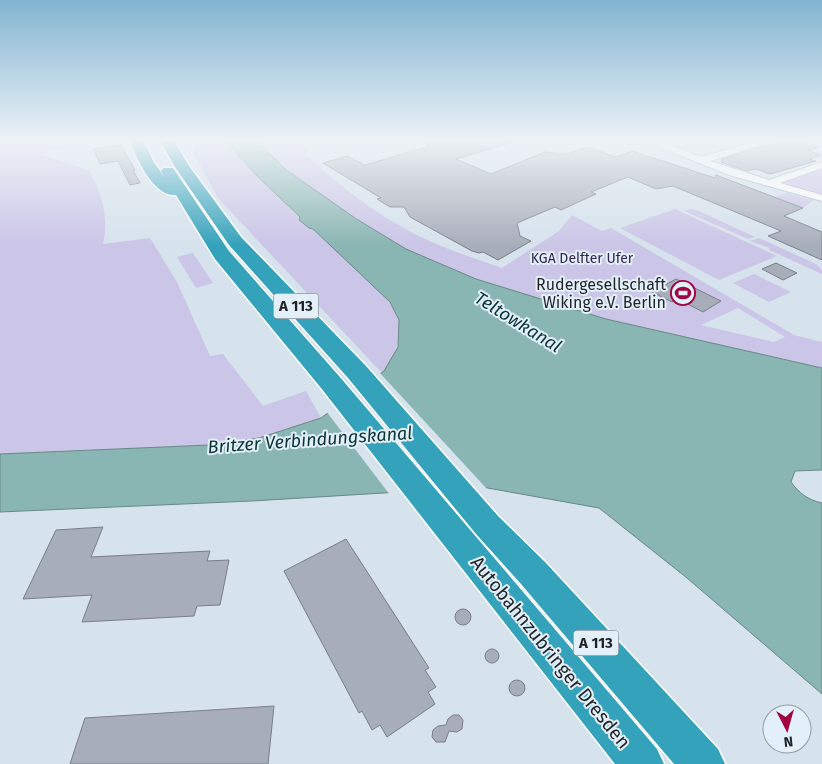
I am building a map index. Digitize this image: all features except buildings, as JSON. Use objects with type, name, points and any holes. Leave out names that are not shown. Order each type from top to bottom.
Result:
[{"type":"highway","points":[[156,175],[168,190],[180,193]]},
{"type":"highway","name":"A 113","points":[[170,175],[222,255],[330,382],[473,532]]},
{"type":"highway","name":"A 113","points":[[188,175],[236,241],[357,372],[473,532]]},
{"type":"highway","name":"Autobahnzubringer Dresden","points":[[473,532],[642,764]]},
{"type":"highway","name":"Autobahnzubringer Dresden","points":[[473,532],[533,573],[702,764]]},
{"type":"street","points":[[741,175],[767,184],[822,198]]},
{"type":"street","points":[[767,184],[794,175]]},
{"type":"green space","points":[[0,175],[91,175],[98,188],[105,215],[103,244],[150,238],[177,282],[210,356],[223,354],[263,406],[306,391],[321,418],[259,438],[209,445],[0,454]]},
{"type":"green space","points":[[205,175],[256,175],[300,220],[348,259],[374,284],[393,308],[399,326],[398,341],[394,355],[382,373],[218,198]]},
{"type":"green space","name":"KGA Delfter Ufer","points":[[293,175],[329,175],[389,220],[438,245],[502,268],[559,231],[572,215],[602,231],[611,228],[794,335],[822,342],[822,368],[606,319],[476,279],[406,249],[355,218]],"holes":[[[738,308],[785,337],[774,342],[701,325]]]},
{"type":"green space","points":[[802,175],[822,175],[822,194],[795,187],[782,181]]},
{"type":"green space","points":[[786,193],[814,200],[803,208],[775,197]]},
{"type":"green space","points":[[675,209],[777,256],[719,280],[620,228]]},
{"type":"green space","points":[[690,209],[699,211],[755,237],[748,239],[684,211]]},
{"type":"green space","points":[[759,238],[816,264],[822,270],[822,274],[769,250],[770,248],[750,241]]},
{"type":"green space","points":[[193,253],[213,283],[196,288],[177,257]]},
{"type":"green space","points":[[754,274],[791,292],[769,302],[733,283]]},
{"type":"water","points":[[256,175],[293,175],[355,218],[406,249],[476,279],[606,319],[822,368],[822,470],[795,471],[791,482],[804,496],[822,503],[822,694],[687,578],[599,508],[482,487],[252,501],[0,512],[0,454],[209,445],[259,438],[321,418],[384,371],[398,347],[399,320],[390,302],[313,229],[299,220],[300,217]]},
{"type":"pier","points":[[379,372],[488,490],[390,495],[326,411]]},
{"type":"place","name":"Rudergesellschaft Wiking e.V. Berlin","points":[[683,293]]},
{"type":"water label","name":"Teltowkanal","points":[[518,322]]},
{"type":"water label","name":"Britzer Verbindungskanal","points":[[310,440]]}]
